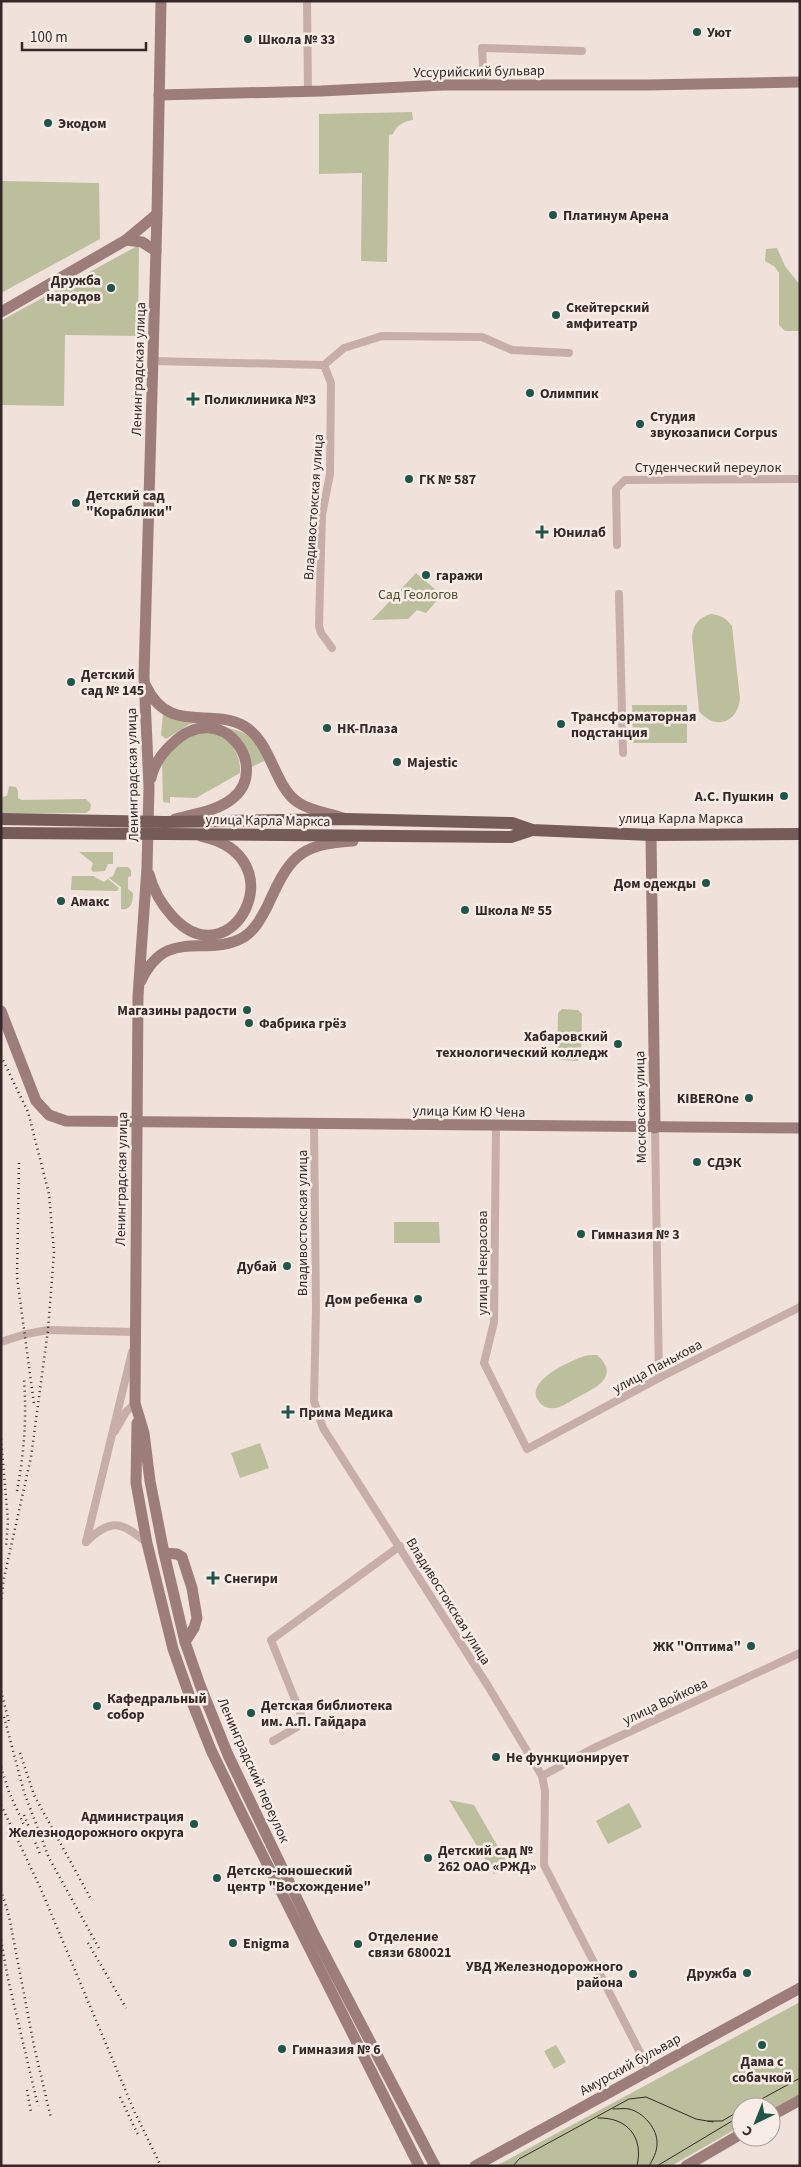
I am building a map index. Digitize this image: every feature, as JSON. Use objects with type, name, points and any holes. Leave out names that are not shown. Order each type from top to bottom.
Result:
[{"type":"main road","name":"Ленинградская улица","points":[[135,1336],[138,990],[147,868],[149,787],[145,680],[161,1]]},
{"type":"main road","name":"Уссурийский бульвар","points":[[159,95],[308,92],[426,86],[800,82]]},
{"type":"main road","points":[[1,312],[126,240],[157,214]]},
{"type":"main road","points":[[126,240],[142,242],[156,251]]},
{"type":"main road","points":[[145,680],[152,696],[167,710],[177,716],[224,732],[237,743],[243,753],[246,764],[244,782],[237,794],[225,804],[164,828]]},
{"type":"main road","points":[[149,787],[155,766],[166,750],[186,733],[200,723],[229,721],[248,729],[259,740],[282,782],[298,803],[346,819]]},
{"type":"main road","points":[[1,819],[164,828],[216,841],[232,850],[247,870],[251,894],[242,916],[226,930],[204,935],[187,929],[169,912],[154,888],[147,868]]},
{"type":"main road","name":"улица Карла Маркса","points":[[3,834],[346,819],[512,823],[532,830],[652,835],[800,834]]},
{"type":"main road","name":"улица Карла Маркса","points":[[164,828],[392,837],[511,837],[532,830]]},
{"type":"main road","name":"Московская улица","points":[[652,835],[655,1128]]},
{"type":"main road","points":[[138,990],[144,975],[160,956],[176,947],[226,943],[238,940],[248,934],[260,920],[284,871],[296,858],[306,851],[331,842],[392,837]]},
{"type":"main road","name":"улица Ким Ю Чена","points":[[1,1011],[32,1094],[45,1113],[66,1121],[800,1128]]},
{"type":"main road","name":"Ленинградский переулок","points":[[135,1336],[136,1483],[147,1543],[173,1649],[211,1750],[303,1938],[419,2166]]},
{"type":"main road","name":"Ленинградский переулок","points":[[137,1416],[144,1433],[150,1481],[164,1553],[185,1642],[228,1755],[313,1932],[435,2166]]},
{"type":"main road","points":[[164,1553],[177,1554],[182,1557],[196,1606],[196,1624],[185,1642]]},
{"type":"main road","name":"Амурский бульвар","points":[[475,2166],[800,1988]]},
{"type":"main road","points":[[781,2110],[800,2100]]},
{"type":"main road","points":[[686,2166],[731,2140]]},
{"type":"street","points":[[307,1],[308,92]]},
{"type":"street","points":[[484,85],[482,48],[582,51]]},
{"type":"street","points":[[153,361],[324,365],[344,348],[382,336],[482,337],[512,350],[568,353]]},
{"type":"street","name":"Владивостокская улица","points":[[324,365],[331,383],[330,474],[322,515],[319,626],[321,633],[332,648]]},
{"type":"street","name":"Студенческий переулок","points":[[617,546],[616,489],[625,480],[800,479]]},
{"type":"street","points":[[619,594],[623,752]]},
{"type":"street","name":"Владивостокская улица","points":[[314,1124],[316,1309],[314,1401],[323,1428],[400,1546],[542,1776],[545,1791],[544,1865],[649,2070]]},
{"type":"street","name":"улица Некрасова","points":[[496,1126],[494,1322],[484,1363],[527,1449]]},
{"type":"street","name":"Московская улица","points":[[655,1128],[659,1378]]},
{"type":"street","name":"улица Панькова","points":[[527,1449],[659,1378],[800,1307]]},
{"type":"street","points":[[1,1342],[26,1334],[48,1330],[135,1336]]},
{"type":"street","name":"Ленинградская улица","points":[[135,1336],[86,1542],[100,1529],[118,1525],[126,1527],[147,1543]]},
{"type":"street","points":[[111,1440],[126,1412],[135,1403]]},
{"type":"street","points":[[273,1741],[297,1727],[302,1717],[272,1640],[400,1546]]},
{"type":"street","name":"улица Войкова","points":[[542,1776],[636,1728],[800,1653]]},
{"type":"green space","points":[[412,112],[413,120],[401,124],[393,134],[389,135],[387,262],[361,261],[362,173],[319,174],[319,114]]},
{"type":"green space","points":[[1,181],[99,183],[100,239],[1,293]]},
{"type":"green space","points":[[139,245],[138,336],[65,335],[64,406],[1,405],[1,322]]},
{"type":"green space","points":[[777,248],[785,266],[800,285],[800,331],[785,331],[779,325],[779,273],[775,267],[765,261],[766,249]]},
{"type":"green space","name":"Сад Геологов","points":[[416,573],[442,595],[426,613],[417,610],[408,619],[372,620]]},
{"type":"green space","points":[[711,614],[723,617],[732,626],[740,699],[734,714],[724,722],[711,721],[699,711],[692,637],[697,622]]},
{"type":"green space","points":[[632,705],[687,705],[687,743],[633,743]]},
{"type":"green space","points":[[163,714],[198,723],[190,724],[166,739],[161,735]]},
{"type":"green space","points":[[221,727],[249,736],[266,760],[252,767],[250,759]]},
{"type":"green space","points":[[198,732],[215,733],[232,745],[239,761],[240,773],[196,798],[170,797],[170,803],[163,802],[162,761],[169,751]]},
{"type":"green space","points":[[9,786],[16,787],[18,798],[22,800],[86,799],[91,804],[90,810],[86,813],[4,814],[1,812],[1,797],[7,796]]},
{"type":"green space","points":[[79,852],[113,852],[113,864],[108,864],[105,871],[93,872],[91,869],[93,863]]},
{"type":"green space","points":[[117,867],[128,867],[131,870],[131,876],[128,877],[128,889],[133,893],[133,899],[130,907],[125,909],[121,909],[121,887],[109,878],[113,876]]},
{"type":"green space","points":[[72,876],[93,876],[104,882],[108,879],[119,888],[117,891],[71,890]]},
{"type":"green space","points":[[562,1009],[578,1010],[582,1014],[581,1057],[577,1061],[561,1060],[557,1056],[558,1013]]},
{"type":"green space","points":[[394,1222],[439,1222],[440,1243],[394,1243]]},
{"type":"green space","points":[[597,1355],[604,1362],[607,1369],[606,1375],[598,1385],[557,1408],[546,1407],[540,1403],[536,1393],[538,1386],[550,1373],[585,1356]]},
{"type":"green space","points":[[260,1443],[269,1468],[240,1478],[231,1453]]},
{"type":"green space","points":[[449,1800],[474,1805],[509,1866],[494,1874]]},
{"type":"green space","points":[[629,1803],[642,1827],[608,1844],[596,1821]]},
{"type":"green space","points":[[800,2002],[800,2094],[781,2104],[781,2097],[731,2097],[731,2132],[671,2166],[496,2166]]},
{"type":"green space","points":[[556,2045],[566,2062],[554,2069],[544,2051]]},
{"type":"tram line","points":[[765,2097],[800,2078]]},
{"type":"tram line","points":[[513,2166],[519,2159],[629,2099],[646,2097],[696,2119],[713,2122]]},
{"type":"tram line","points":[[613,2109],[634,2111],[649,2122],[657,2138],[657,2147],[649,2166]]},
{"type":"tram line","points":[[708,2121],[722,2121],[731,2116]]},
{"type":"tram line","points":[[598,2118],[617,2121],[631,2131],[638,2146],[637,2166]]},
{"type":"tram line","points":[[657,2166],[731,2122]]},
{"type":"railway","points":[[1,1056],[28,1112],[49,1194],[54,1252],[48,1330],[31,1457],[4,1578],[1,1602]]},
{"type":"railway","points":[[19,1163],[17,1277],[34,1404]]},
{"type":"railway","points":[[17,1491],[24,1435],[24,1379]]},
{"type":"railway","points":[[1,1439],[8,1521],[6,1547]]},
{"type":"railway","points":[[1,1691],[9,1722]]},
{"type":"railway","points":[[4,1717],[24,1792],[49,1858],[100,1950]]},
{"type":"railway","points":[[20,1753],[34,1795],[92,1901]]},
{"type":"railway","points":[[1,1767],[9,1792],[24,1825]]},
{"type":"railway","points":[[1,1805],[40,1887],[135,2113],[161,2166]]},
{"type":"railway","points":[[24,1815],[40,1854]]},
{"type":"railway","points":[[1,1890],[9,1916],[34,2046],[51,2118]]},
{"type":"railway","points":[[1,1940],[8,1979],[38,2106]]},
{"type":"railway","points":[[88,1943],[126,2008]]},
{"type":"railway","points":[[27,2090],[31,2112]]},
{"type":"railway","points":[[120,2097],[138,2135]]},
{"type":"place","name":"Уют","points":[[697,32]]},
{"type":"place","name":"Школа № 33","points":[[248,39]]},
{"type":"place","name":"Экодом","points":[[48,123]]},
{"type":"place","name":"Платинум Арена","points":[[553,215]]},
{"type":"place","name":"Дружба народов","points":[[111,288]]},
{"type":"place","name":"Скейтерский амфитеатр","points":[[556,315]]},
{"type":"place","name":"Олимпик","points":[[530,393]]},
{"type":"place","name":"Поликлиника №3","points":[[193,399]]},
{"type":"place","name":"Студия звукозаписи Corpus","points":[[640,424]]},
{"type":"place","name":"ГК № 587","points":[[409,479]]},
{"type":"place","name":"Детский сад \"Кораблики\"","points":[[76,503]]},
{"type":"place","name":"Юнилаб","points":[[542,532]]},
{"type":"place","name":"гаражи","points":[[426,575]]},
{"type":"place","name":"Детский сад № 145","points":[[71,682]]},
{"type":"place","name":"Трансформаторная подстанция","points":[[561,724]]},
{"type":"place","name":"НК-Плаза","points":[[327,728]]},
{"type":"place","name":"Majestic","points":[[397,762]]},
{"type":"place","name":"А.С. Пушкин","points":[[784,796]]},
{"type":"place","name":"Дом одежды","points":[[706,883]]},
{"type":"place","name":"Амакс","points":[[61,901]]},
{"type":"place","name":"Школа № 55","points":[[465,910]]},
{"type":"place","name":"Магазины радости","points":[[247,1010]]},
{"type":"place","name":"Фабрика грёз","points":[[249,1023]]},
{"type":"place","name":"Хабаровский технологический колледж","points":[[618,1044]]},
{"type":"place","name":"KIBEROne","points":[[749,1098]]},
{"type":"place","name":"СДЭК","points":[[697,1162]]},
{"type":"place","name":"Гимназия № 3","points":[[581,1234]]},
{"type":"place","name":"Дубай","points":[[287,1266]]},
{"type":"place","name":"Дом ребенка","points":[[418,1299]]},
{"type":"place","name":"Прима Медика","points":[[288,1412]]},
{"type":"place","name":"Снегири","points":[[213,1578]]},
{"type":"place","name":"ЖК \"Оптима\"","points":[[751,1646]]},
{"type":"place","name":"Кафедральный собор","points":[[97,1706]]},
{"type":"place","name":"Детская библиотека им. А.П. Гайдара","points":[[251,1713]]},
{"type":"place","name":"Не функционирует","points":[[496,1757]]},
{"type":"place","name":"Администрация Железнодорожного округа","points":[[194,1824]]},
{"type":"place","name":"Детский сад № 262 ОАО «РЖД»","points":[[428,1858]]},
{"type":"place","name":"Детско-юношеский центр \"Восхождение\"","points":[[217,1878]]},
{"type":"place","name":"Enigma","points":[[233,1943]]},
{"type":"place","name":"Отделение связи 680021","points":[[358,1944]]},
{"type":"place","name":"Дружба","points":[[747,1973]]},
{"type":"place","name":"УВД Железнодорожного района","points":[[633,1974]]},
{"type":"place","name":"Дама с собачкой","points":[[762,2045]]},
{"type":"place","name":"Гимназия № 6","points":[[282,2049]]}]
